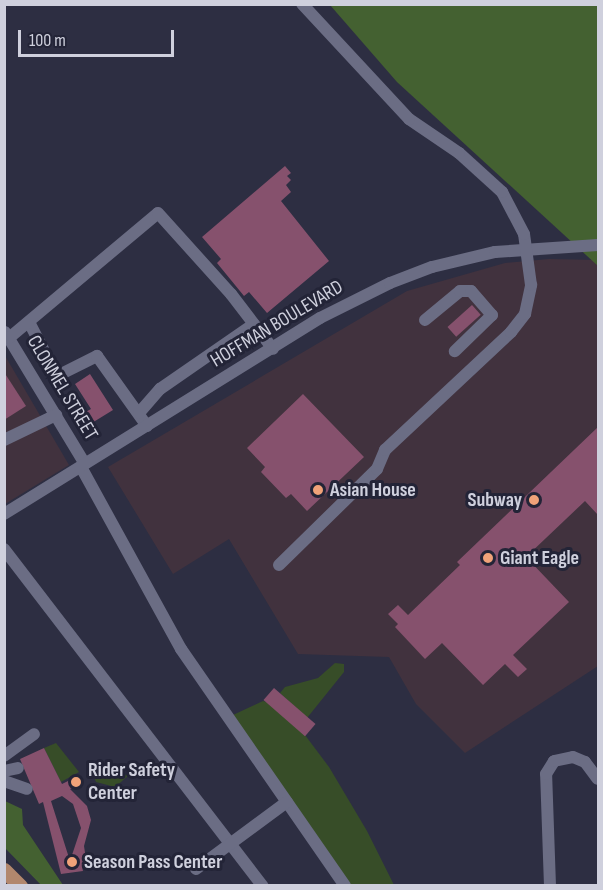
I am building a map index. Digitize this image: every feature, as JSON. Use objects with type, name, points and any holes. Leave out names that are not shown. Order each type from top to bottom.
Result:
[{"type":"main road","points":[[4,870],[20,885]]},
{"type":"street","points":[[279,566],[377,469],[385,450],[519,323],[531,295],[528,248],[518,219],[497,186],[459,153],[409,119],[302,4]]},
{"type":"street","points":[[7,335],[29,322],[158,213],[273,349]]},
{"type":"street","name":"HOFFMAN BOULEVARD","points":[[6,510],[83,466],[343,305],[411,274],[475,255],[528,248],[598,245]]},
{"type":"street","points":[[425,320],[460,291],[471,291],[492,315],[455,351]]},
{"type":"street","points":[[29,322],[57,376],[97,357],[147,426]]},
{"type":"street","points":[[138,413],[160,389],[254,324]]},
{"type":"street","name":"CLONMEL STREET","points":[[7,335],[56,415],[181,650],[345,885]]},
{"type":"street","points":[[4,440],[56,415]]},
{"type":"street","points":[[4,549],[263,885]]},
{"type":"street","points":[[4,756],[34,734]]},
{"type":"street","points":[[550,885],[546,774],[554,761],[573,757],[585,762],[598,779]]},
{"type":"street","points":[[4,771],[18,768]]},
{"type":"street","points":[[4,781],[27,789]]},
{"type":"street","points":[[196,869],[287,802]]},
{"type":"shaded area","points":[[549,259],[598,260],[598,666],[465,753],[416,704],[389,657],[298,654],[229,539],[173,574],[108,467],[407,291],[505,263]]},
{"type":"shaded area","points":[[4,354],[69,465],[5,504],[4,504]]},
{"type":"green space","points":[[330,5],[598,5],[598,266],[397,82]]},
{"type":"green space","points":[[335,663],[344,664],[344,672],[307,718],[280,693],[285,687],[318,678]]},
{"type":"green space","points":[[263,701],[273,704],[299,727],[329,767],[367,831],[394,885],[351,885],[233,715]]},
{"type":"green space","points":[[56,743],[79,772],[61,782],[44,748]]},
{"type":"green space","points":[[90,768],[112,768],[128,776],[115,787],[96,782]]},
{"type":"green space","points":[[5,801],[22,809],[23,825],[63,885],[41,885],[5,848]]},
{"type":"building","points":[[285,166],[291,173],[287,176],[291,180],[286,185],[291,192],[281,201],[329,261],[267,313],[249,292],[244,296],[217,263],[221,259],[202,237]]},
{"type":"building","points":[[472,305],[481,315],[456,337],[447,327]]},
{"type":"building","points":[[4,372],[26,406],[4,420]]},
{"type":"building","points":[[90,374],[113,410],[87,426],[80,415],[91,409],[75,384]]},
{"type":"building","points":[[303,394],[364,457],[307,511],[291,494],[286,498],[261,472],[265,467],[247,448]]},
{"type":"building","points":[[598,427],[598,515],[585,501],[526,557],[569,602],[513,655],[527,669],[518,677],[505,664],[483,685],[442,643],[425,659],[395,627],[398,624],[388,614],[398,605],[408,615],[460,565],[457,562]]},
{"type":"building","points":[[274,688],[316,724],[305,736],[264,700]]},
{"type":"building","points":[[44,748],[62,784],[76,777],[80,784],[70,789],[87,806],[91,820],[84,846],[87,866],[82,867],[83,871],[61,874],[43,802],[39,804],[20,759]],"holes":[[[62,796],[73,804],[81,828],[70,861],[51,801]]]},
{"type":"place","name":"Asian House","points":[[318,490]]},
{"type":"place","name":"Subway","points":[[534,500]]},
{"type":"place","name":"Giant Eagle","points":[[488,558]]},
{"type":"place","name":"Rider Safety Center","points":[[76,782]]},
{"type":"place","name":"Season Pass Center","points":[[72,862]]}]
